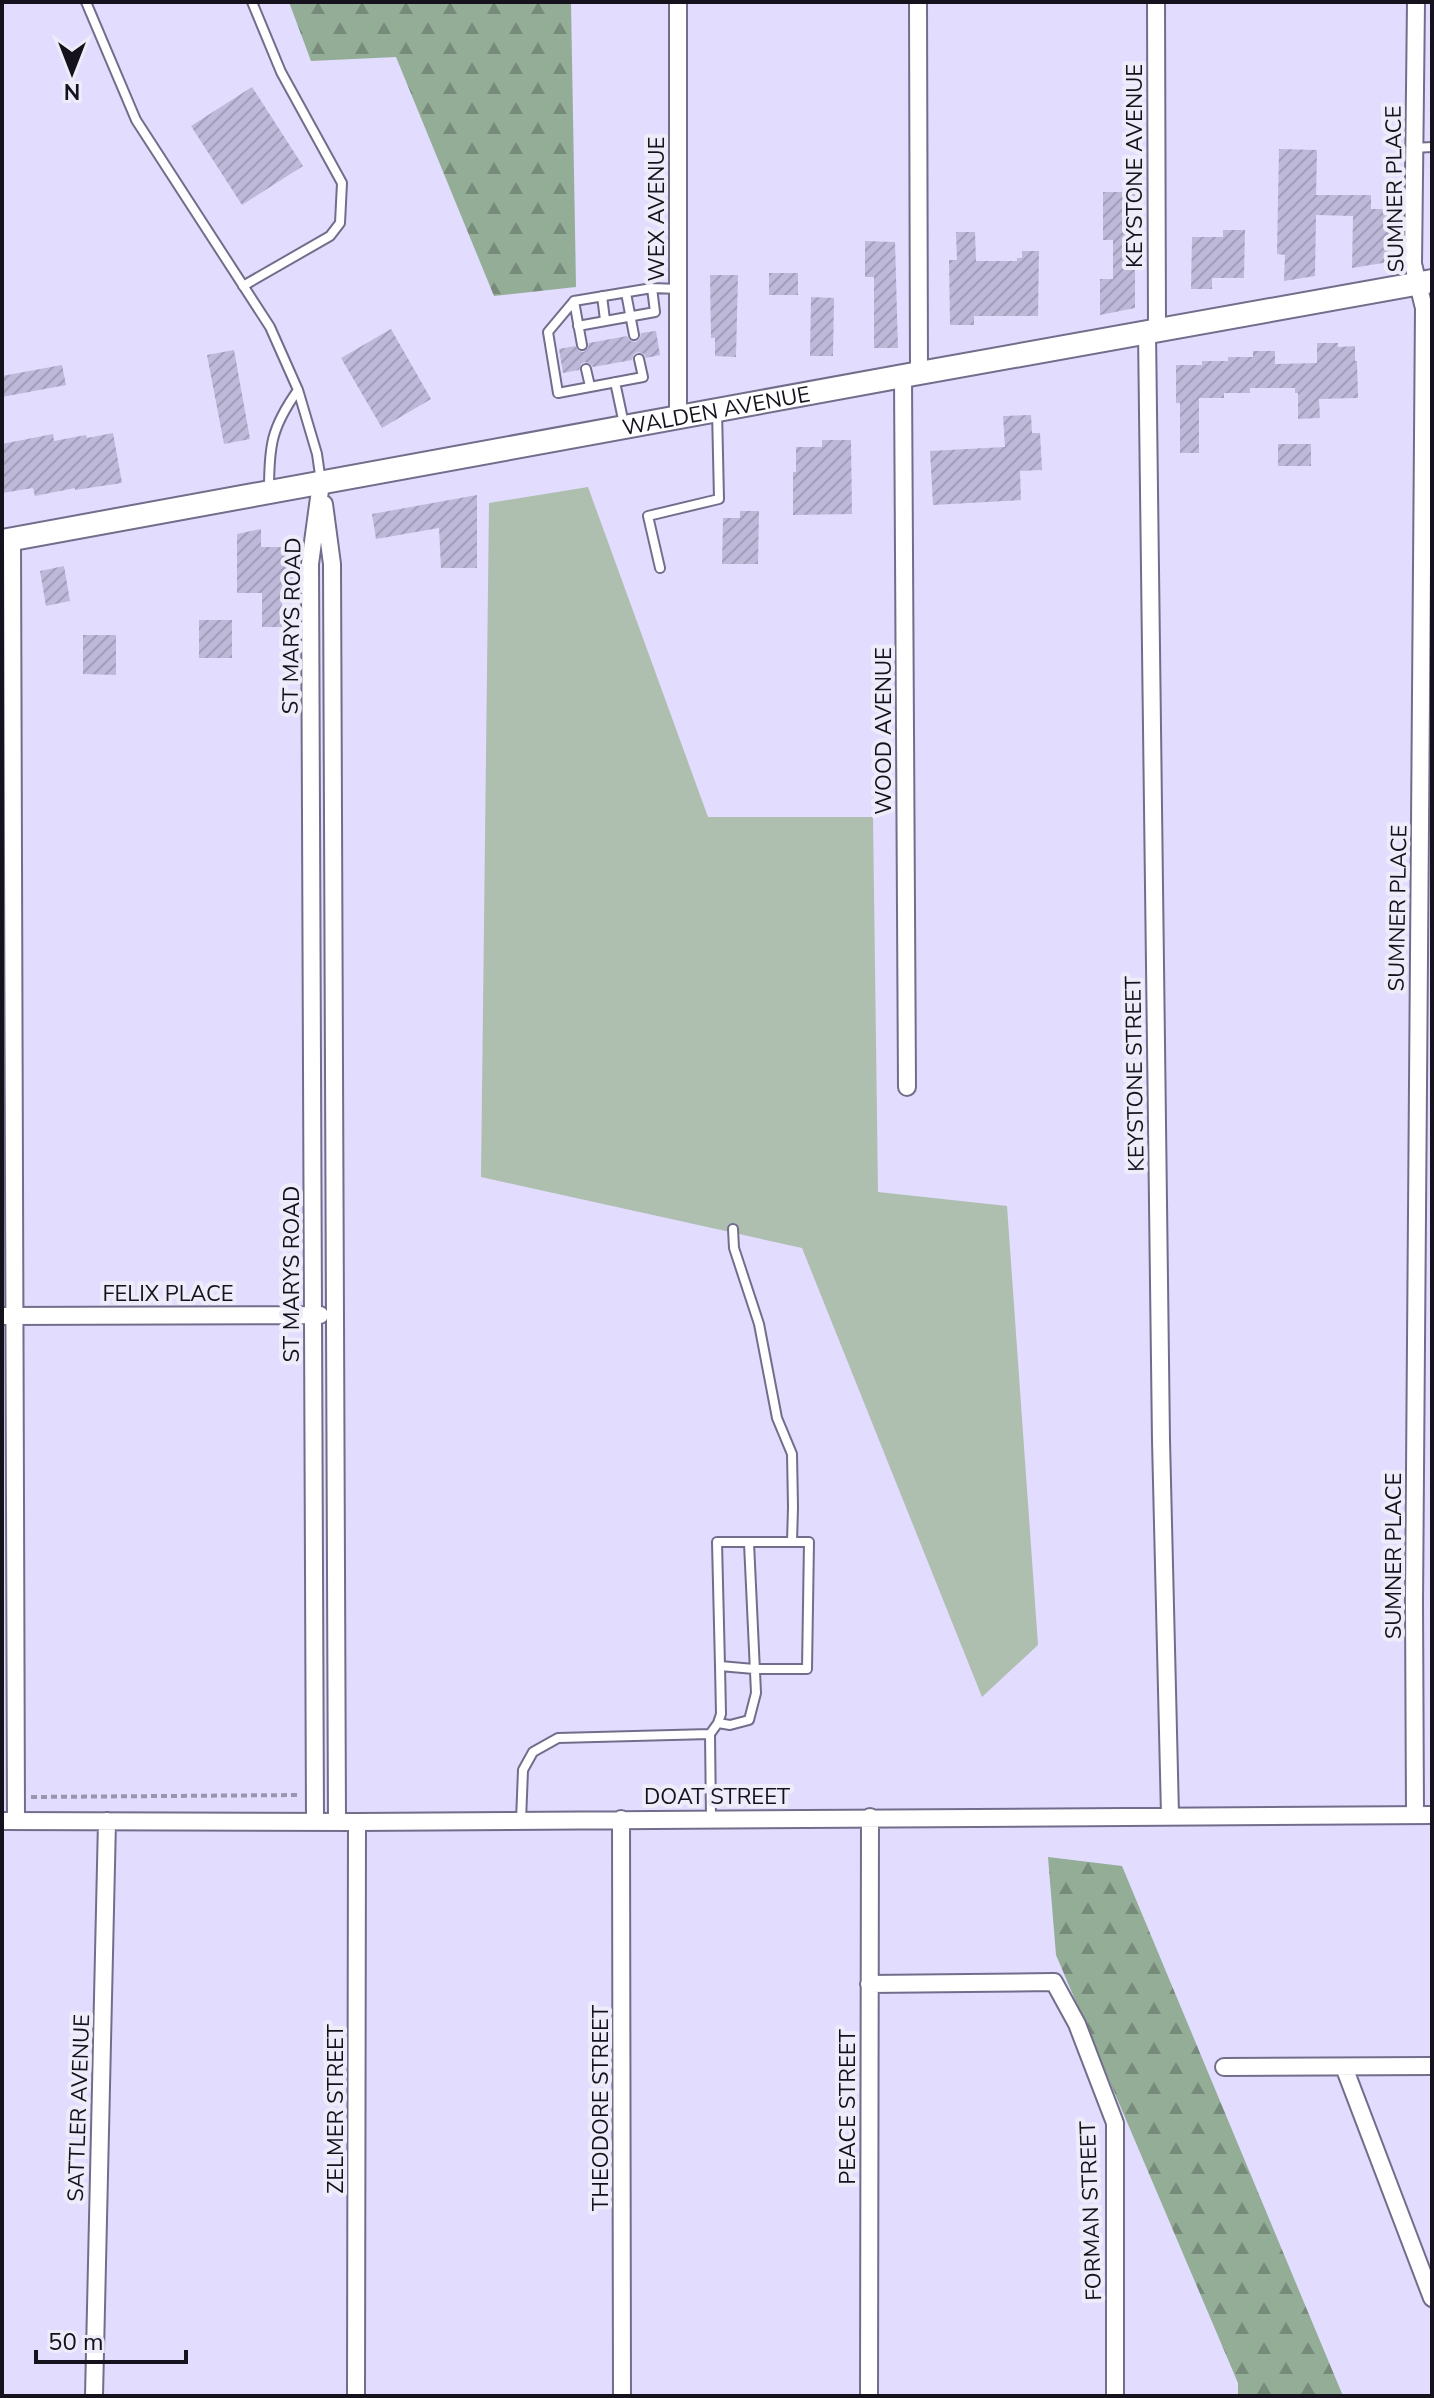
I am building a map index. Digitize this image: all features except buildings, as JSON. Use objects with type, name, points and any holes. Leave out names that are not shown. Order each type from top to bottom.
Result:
[{"type":"main road","name":"WALDEN AVENUE","points":[[7,540],[1425,283]]},
{"type":"street","name":"WEX AVENUE","points":[[678,2],[678,417]]},
{"type":"street","name":"WOOD AVENUE","points":[[907,1087],[911,374],[918,2]]},
{"type":"street","name":"KEYSTONE AVENUE","points":[[1152,331],[1156,2]]},
{"type":"street","name":"SUMNER PLACE","points":[[1415,1815],[1425,1012],[1425,283],[1413,264],[1416,2]]},
{"type":"street","name":"KEYSTONE STREET","points":[[1152,331],[1160,1409],[1170,1815]]},
{"type":"street","name":"ST MARYS ROAD","points":[[321,483],[332,564],[337,1822]]},
{"type":"street","name":"ST MARYS ROAD","points":[[315,1822],[310,564],[321,483]]},
{"type":"street","points":[[7,540],[14,583],[8,839],[9,1821]]},
{"type":"street","points":[[310,777],[333,777]]},
{"type":"street","points":[[312,1081],[334,1081]]},
{"type":"street","name":"FELIX PLACE","points":[[9,1316],[335,1315]]},
{"type":"street","points":[[314,1523],[336,1523]]},
{"type":"street","name":"DOAT STREET","points":[[9,1821],[357,1822],[1432,1815]]},
{"type":"street","name":"PEACE STREET","points":[[869,2396],[870,1817]]},
{"type":"street","name":"THEODORE STREET","points":[[621,1819],[622,2396]]},
{"type":"street","name":"SATTLER AVENUE","points":[[94,2396],[107,1821]]},
{"type":"street","name":"ZELMER STREET","points":[[356,2396],[357,1822]]},
{"type":"street","name":"FORMAN STREET","points":[[869,1984],[1054,1982],[1077,2024],[1115,2123],[1115,2396]]},
{"type":"street","points":[[1224,2067],[1432,2066]]},
{"type":"street","points":[[1344,2067],[1432,2298]]},
{"type":"lane","points":[[86,2],[136,120],[270,327],[298,390],[317,454],[321,483]]},
{"type":"lane","points":[[243,286],[330,236],[340,223],[342,212],[342,183],[281,72],[252,2]]},
{"type":"lane","points":[[1413,148],[1432,147]]},
{"type":"lane","points":[[578,326],[655,312],[652,288]]},
{"type":"lane","points":[[639,359],[643,377],[558,393],[548,332],[574,301],[652,288],[678,289]]},
{"type":"lane","points":[[626,293],[634,335]]},
{"type":"lane","points":[[602,296],[605,320]]},
{"type":"lane","points":[[574,301],[582,345]]},
{"type":"lane","points":[[586,369],[590,386]]},
{"type":"lane","points":[[615,382],[624,427]]},
{"type":"lane","points":[[269,492],[268,456],[280,414],[298,390]]},
{"type":"lane","points":[[660,568],[648,516],[719,499],[717,410]]},
{"type":"lane","points":[[733,1229],[734,1248],[759,1324],[777,1418],[792,1454],[792,1542]]},
{"type":"lane","points":[[711,1818],[710,1734],[721,1714],[717,1542],[809,1542],[807,1669],[720,1666]]},
{"type":"lane","points":[[718,1723],[730,1725],[749,1720],[756,1693],[749,1543]]},
{"type":"lane","points":[[521,1821],[523,1770],[533,1752],[558,1738],[710,1734]]},
{"type":"path","points":[[35,1796],[298,1795]]},
{"type":"green space","points":[[289,2],[571,2],[576,287],[494,296],[396,57],[311,61]]},
{"type":"green space","points":[[588,487],[708,817],[873,817],[878,1192],[1007,1206],[1038,1645],[982,1697],[802,1248],[481,1177],[489,503]]},
{"type":"green space","points":[[1048,1857],[1122,1866],[1343,2396],[1238,2396],[1238,2383],[1056,1955]]}]
